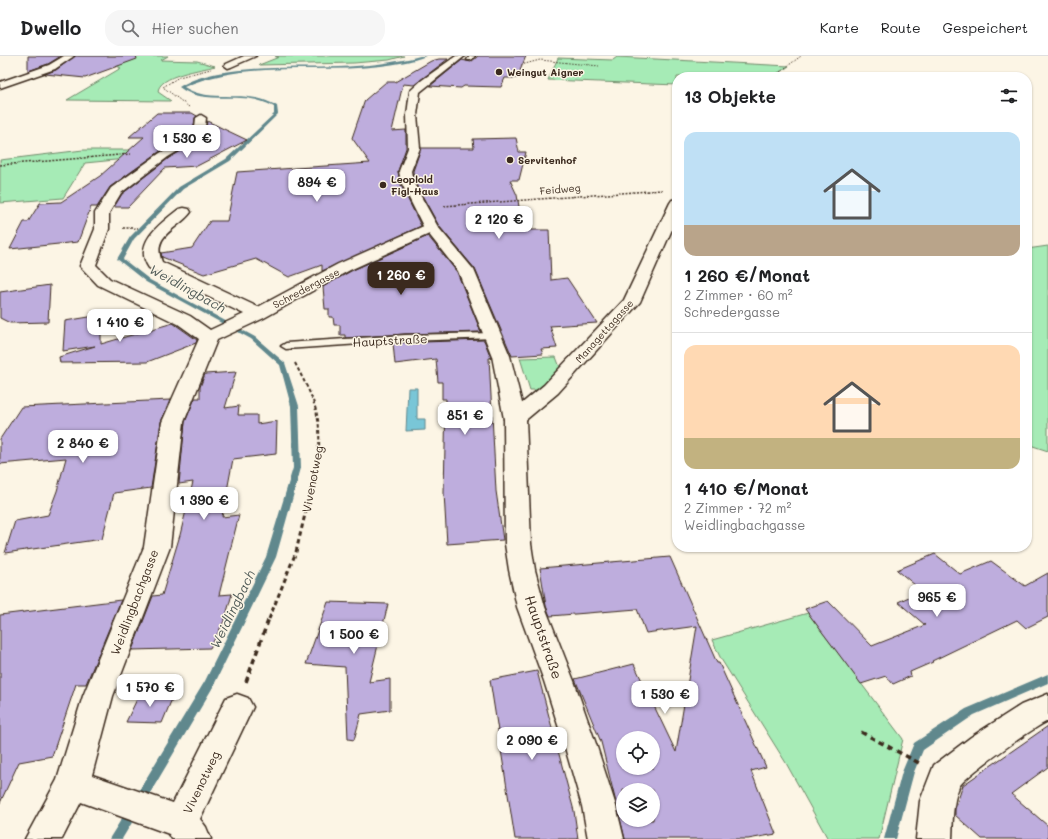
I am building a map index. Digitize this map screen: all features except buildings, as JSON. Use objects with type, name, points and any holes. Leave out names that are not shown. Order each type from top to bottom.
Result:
[{"type":"street","points":[[0,85],[52,67],[70,56]]},
{"type":"street","points":[[228,65],[252,56]]},
{"type":"street","name":"Hauptstraße","points":[[465,58],[420,86],[416,91],[413,99],[414,148],[405,171],[407,182],[431,228],[466,270],[501,356],[515,419],[518,544],[522,570],[531,607],[559,681],[587,764],[599,806],[606,839]]},
{"type":"street","points":[[201,118],[200,127],[193,138],[164,155],[116,191],[102,213],[102,230],[88,266],[104,282],[216,334]]},
{"type":"street","points":[[184,212],[165,227],[153,242],[151,252],[155,265],[253,316]]},
{"type":"street","name":"Managettagasse","points":[[515,419],[551,389],[632,302],[672,214]]},
{"type":"street","name":"Schredergasse","points":[[216,334],[253,316],[344,267],[431,228]]},
{"type":"street","name":"Weidlingbachgasse","points":[[43,839],[73,784],[98,696],[156,547],[173,422],[216,334]]},
{"type":"street","name":"Vivenotweg","points":[[177,825],[237,707]]},
{"type":"street","points":[[934,839],[937,801],[946,776],[982,747],[1032,714],[1048,707]]},
{"type":"street","points":[[73,784],[110,797],[177,825]]},
{"type":"lane","points":[[465,58],[474,56]]},
{"type":"lane","name":"Hauptstraße","points":[[286,346],[405,338],[493,336]]},
{"type":"path","points":[[779,72],[801,56]]},
{"type":"path","points":[[521,65],[540,60],[599,66]]},
{"type":"path","points":[[201,118],[163,87],[168,82],[180,77],[228,65]]},
{"type":"path","points":[[0,165],[124,154],[164,155]]},
{"type":"path","name":"Feidweg","points":[[445,206],[664,189]]},
{"type":"path","name":"Vivenotweg","points":[[237,707],[264,631],[296,552],[318,460],[320,429],[315,402],[286,346]]},
{"type":"path","points":[[861,732],[905,756]]},
{"type":"green space","points":[[78,56],[168,56],[161,60],[197,61],[215,66],[182,74],[165,81],[160,86],[158,92],[171,101],[67,100],[121,68],[108,62]]},
{"type":"green space","points":[[275,56],[404,56],[389,60],[354,63],[259,65],[279,57]]},
{"type":"green space","points":[[617,57],[789,66],[780,72],[672,72],[672,85],[548,80],[558,58],[613,60]]},
{"type":"green space","points":[[83,150],[156,150],[146,157],[85,163],[63,198],[0,203],[0,160]]},
{"type":"green space","points":[[1048,246],[1048,451],[1032,446],[1032,248]]},
{"type":"green space","points":[[556,357],[561,370],[541,390],[530,390],[520,358]]},
{"type":"green space","points":[[808,613],[903,739],[879,839],[828,839],[786,763],[721,659],[712,640]]},
{"type":"water","points":[[408,388],[417,388],[417,419],[425,419],[425,430],[406,431]]},
{"type":"waterway","name":"Weidlingbach","points":[[139,801],[209,684],[271,557],[297,468],[295,406],[283,364],[253,338],[148,281],[120,259],[132,238],[181,188],[228,160],[276,114],[276,107],[266,101],[242,96],[201,95],[190,92],[181,87],[206,77],[233,72],[374,66],[424,56]]},
{"type":"waterway","points":[[890,839],[908,772],[918,747],[970,712],[1048,678]]},
{"type":"waterway","name":"Weidlingbach","points":[[115,839],[133,811]]},
{"type":"place","name":"Weingut Aigner","points":[[499,72]]},
{"type":"place","name":"Servitenhof","points":[[510,160]]},
{"type":"place","name":"Leoplold Figl-Haus","points":[[383,185]]}]
